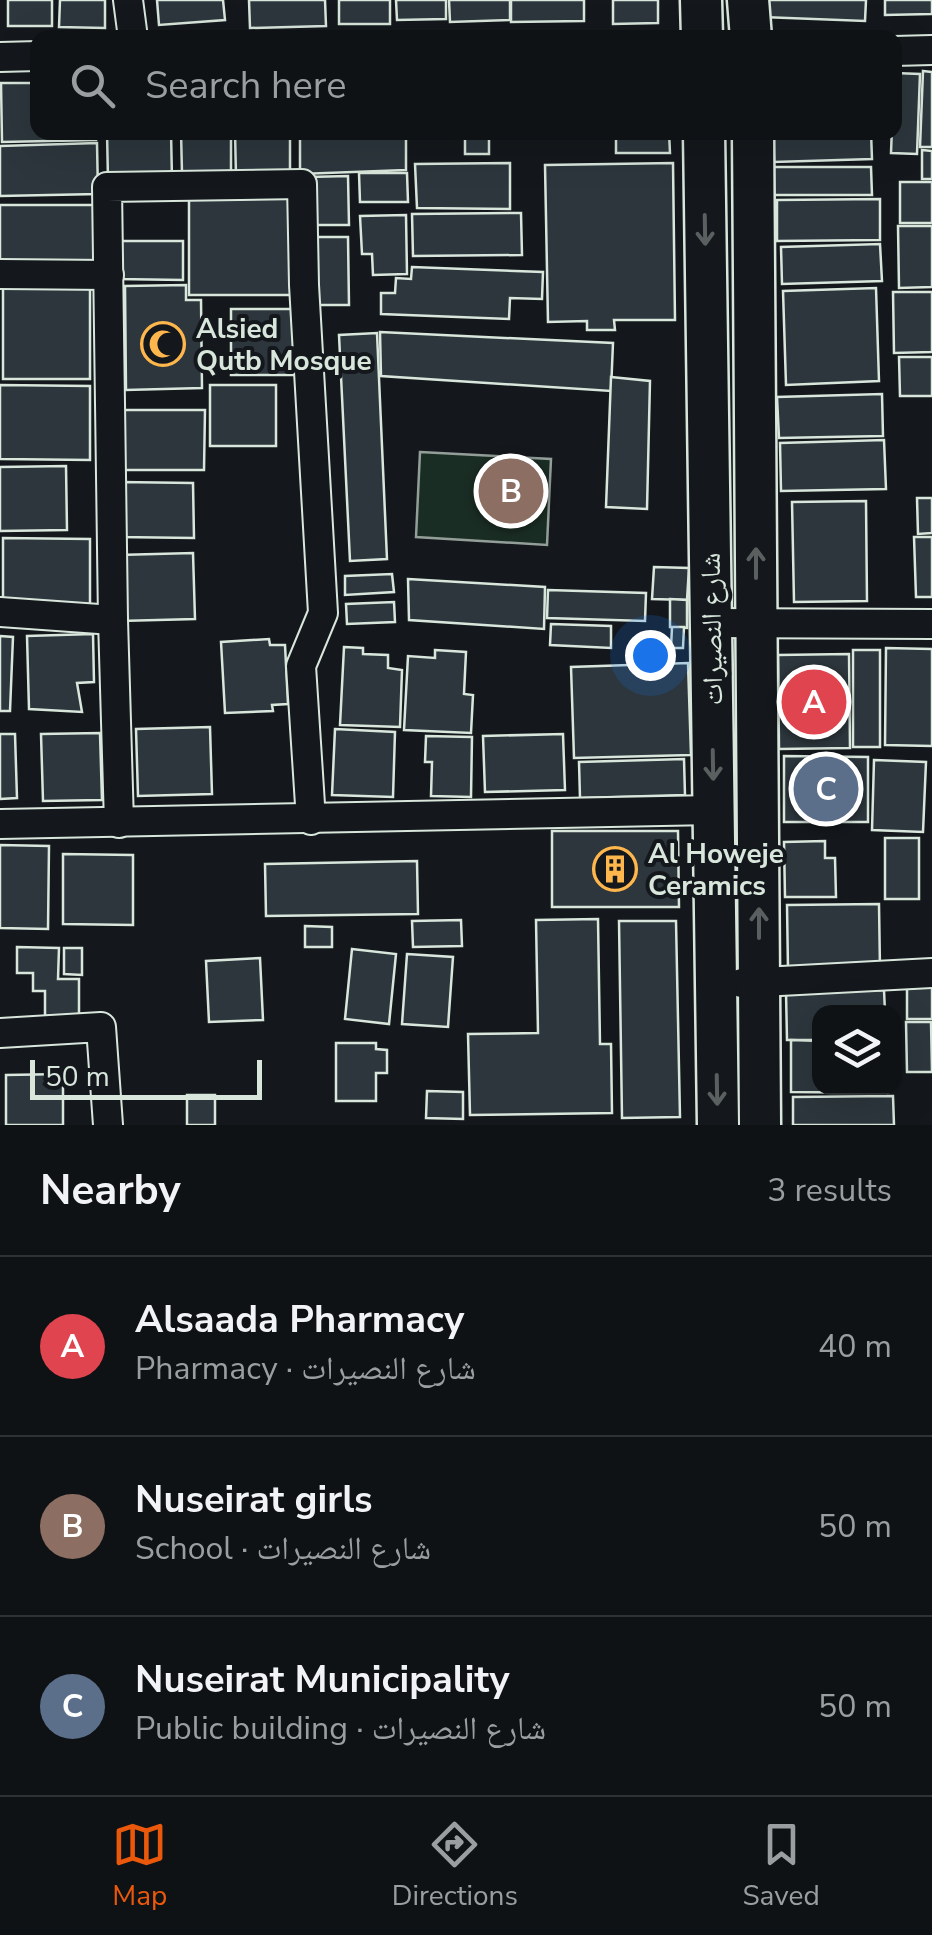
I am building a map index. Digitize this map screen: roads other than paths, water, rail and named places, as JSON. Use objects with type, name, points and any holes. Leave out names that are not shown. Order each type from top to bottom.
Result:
[{"type":"main road","points":[[701,0],[702,30]]},
{"type":"main road","points":[[748,0],[751,30]]},
{"type":"main road","name":"شارع النصيرات","points":[[704,140],[718,1125]]},
{"type":"main road","name":"شارع النصيرات","points":[[753,140],[760,1125]]},
{"type":"street","points":[[128,0],[132,30]]},
{"type":"street","points":[[902,51],[932,50]]},
{"type":"street","points":[[0,57],[30,56]]},
{"type":"street","points":[[120,824],[112,620],[107,187],[302,184],[322,613],[301,666],[310,820]]},
{"type":"street","points":[[0,274],[109,276]]},
{"type":"street","points":[[0,612],[112,620]]},
{"type":"street","points":[[710,623],[932,624]]},
{"type":"street","points":[[0,824],[713,810]]},
{"type":"street","points":[[716,982],[759,984],[932,973]]},
{"type":"street","points":[[0,1033],[101,1026],[108,1125]]},
{"type":"place","name":"Alsied Qutb Mosque","points":[[163,344]]},
{"type":"place","name":"Nuseirat girls","points":[[511,491]]},
{"type":"place","name":"Alsaada Pharmacy","points":[[814,702]]},
{"type":"place","name":"Nuseirat Municipality","points":[[826,789]]},
{"type":"place","name":"Al Howeje Ceramics","points":[[615,869]]}]
